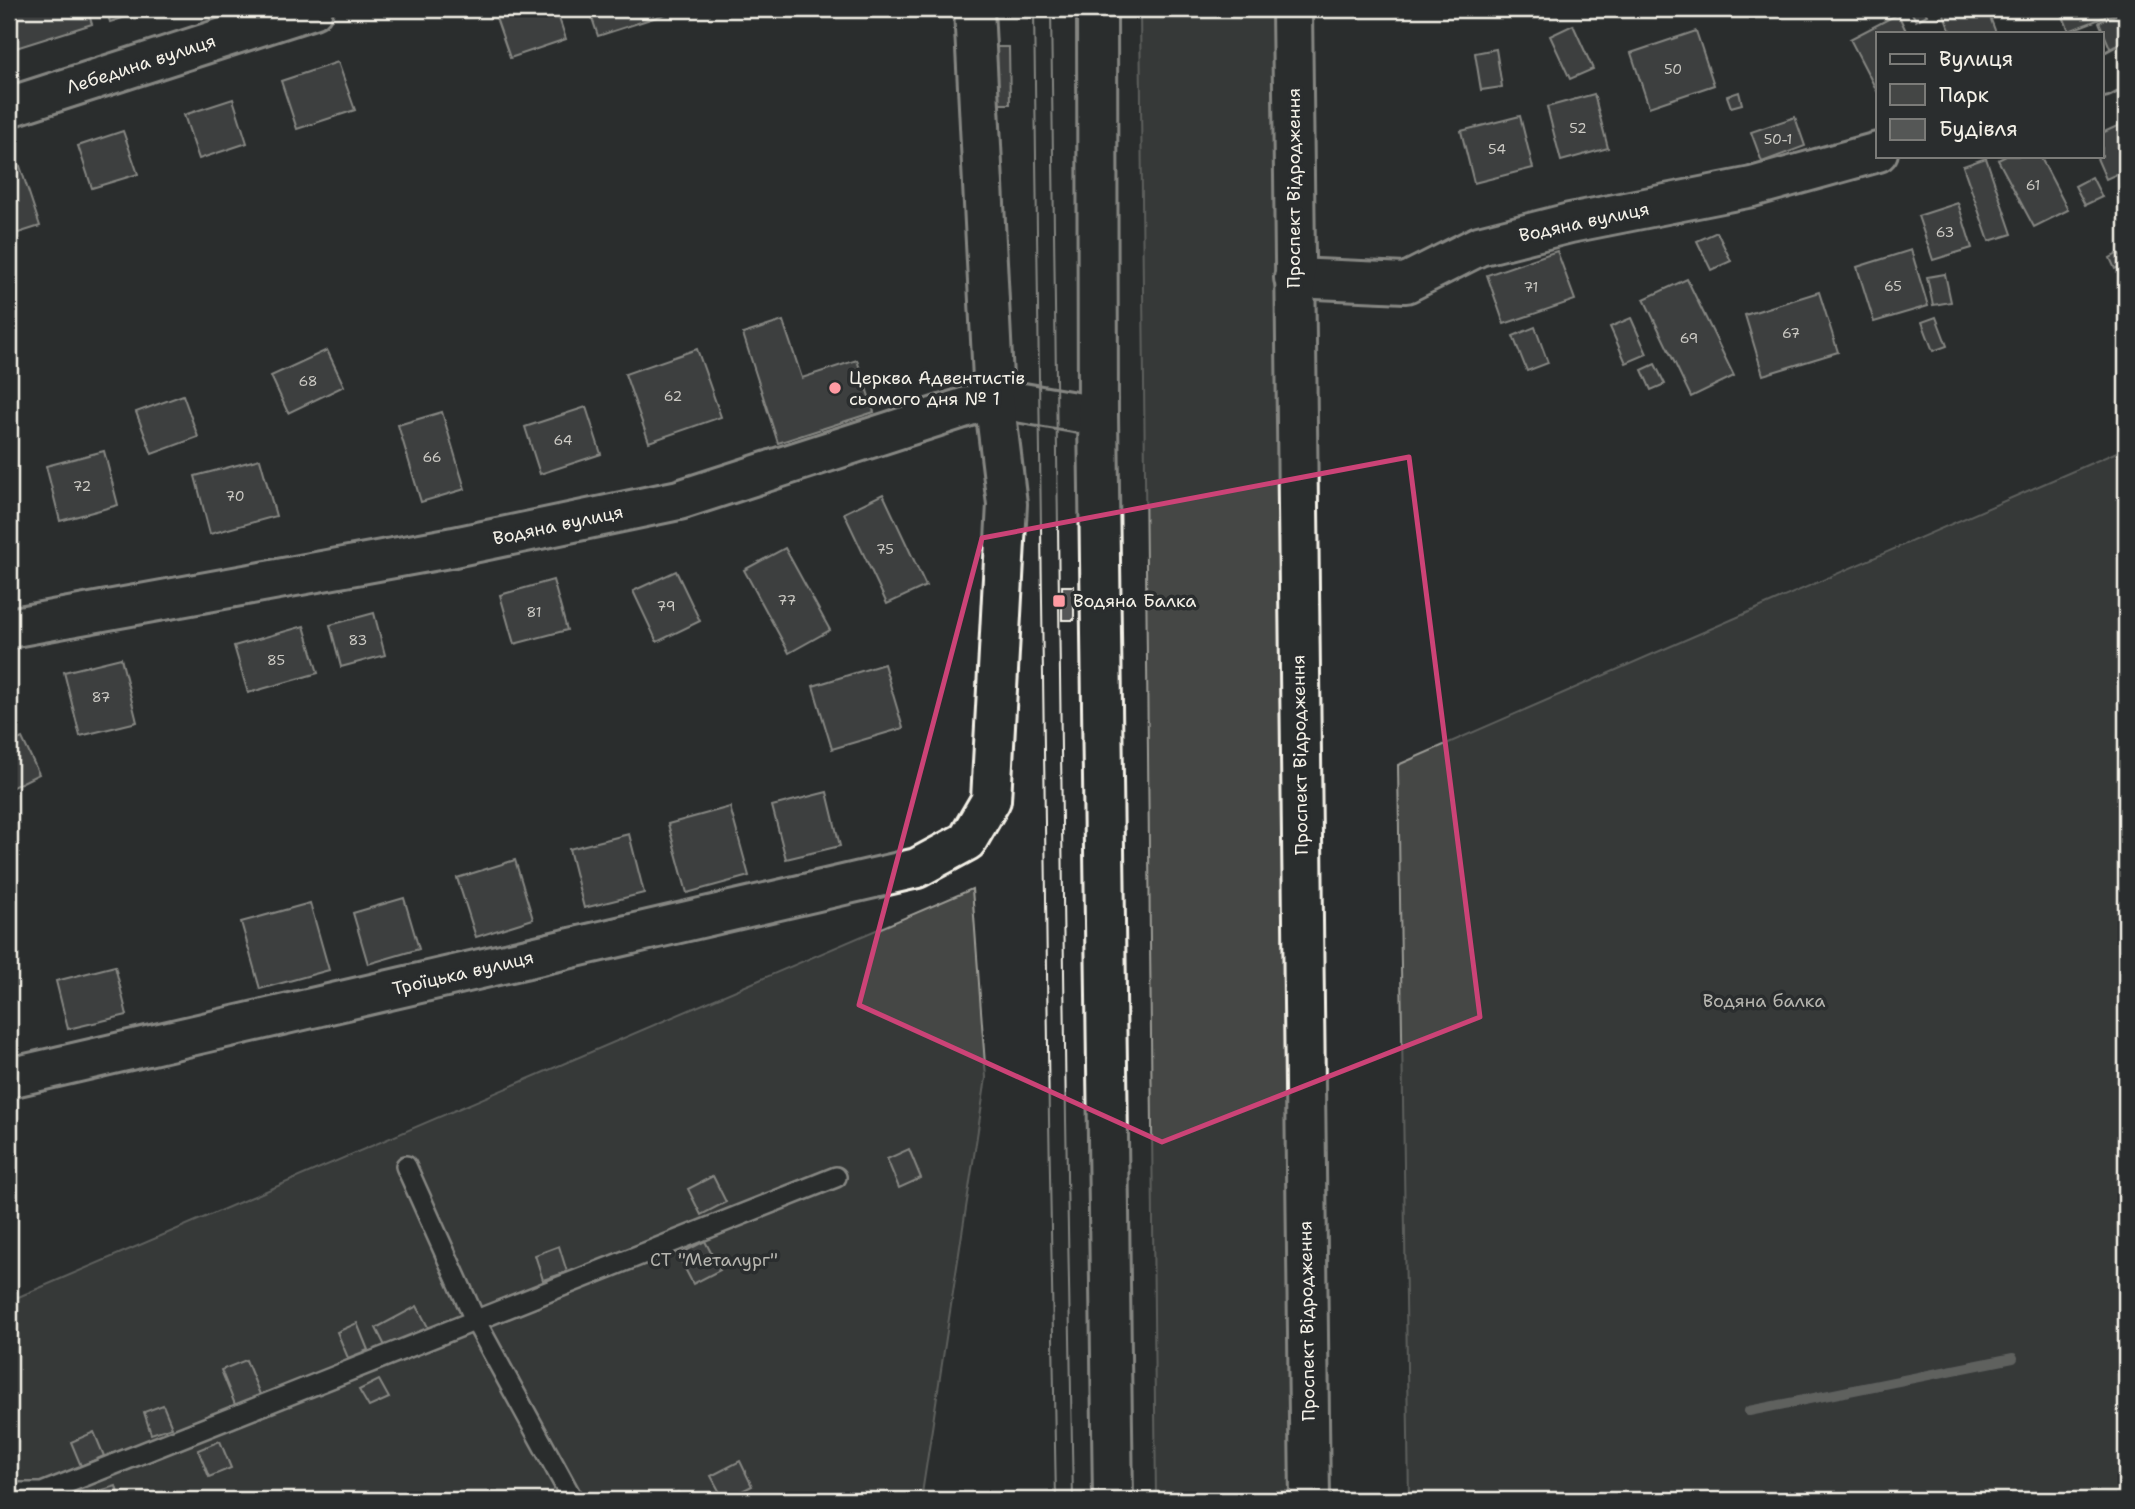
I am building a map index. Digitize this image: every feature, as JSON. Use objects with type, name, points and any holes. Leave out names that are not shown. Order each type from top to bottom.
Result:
[{"type":"street","name":"Лебедина вулиця","points":[[9,107],[313,9]]},
{"type":"street","name":"Троїцька вулиця","points":[[9,1078],[917,868],[967,841],[991,800],[1007,504],[994,398],[974,9]]},
{"type":"street","points":[[1097,9],[1098,416],[1113,1500]]},
{"type":"street","name":"Проспект Відродження","points":[[1292,9],[1310,1500]]},
{"type":"street","points":[[2104,75],[2126,64]]},
{"type":"street","name":"Водяна вулиця","points":[[1294,278],[1406,283],[1479,246],[1570,223],[1752,187],[1876,153]]},
{"type":"street","name":"Водяна вулиця","points":[[9,628],[454,547],[678,500],[994,398],[1098,416]]},
{"type":"lane","points":[[406,1166],[476,1322],[573,1500]]},
{"type":"lane","points":[[9,1493],[42,1493],[836,1177]]},
{"type":"highlighted area","points":[[1409,457],[1480,1017],[1162,1142],[859,1005],[982,538]]},
{"type":"green space","points":[[1140,9],[1277,9],[1293,1500],[1156,1500]]},
{"type":"green space","name":"Водяна балка","points":[[2126,448],[2126,1500],[1409,1500],[1398,765]]},
{"type":"green space","name":"СТ \"Металург\"","points":[[972,889],[986,1078],[921,1500],[9,1500],[9,1301]]},
{"type":"building","points":[[9,9],[87,9],[92,24],[16,48],[9,26]]},
{"type":"building","points":[[106,9],[151,9],[110,22]]},
{"type":"building","points":[[493,9],[556,9],[566,39],[510,58]]},
{"type":"building","points":[[589,9],[671,9],[672,12],[598,36]]},
{"type":"building","points":[[1910,9],[1924,9],[1927,15],[1916,21]]},
{"type":"building","points":[[1942,9],[1987,9],[1996,32],[1951,32]]},
{"type":"building","points":[[2060,9],[2126,9],[2069,31]]},
{"type":"building","points":[[2122,12],[2126,24],[2126,50],[2113,55],[2099,22]]},
{"type":"building","points":[[1898,14],[1907,32],[1876,32],[1876,89],[1850,39]]},
{"type":"building","points":[[1573,25],[1593,69],[1570,79],[1550,36]]},
{"type":"building","points":[[1696,31],[1714,85],[1649,107],[1631,53]]},
{"type":"building","points":[[991,47],[1009,47],[1010,104],[992,104]]},
{"type":"building","points":[[1496,49],[1502,87],[1481,90],[1475,53]]},
{"type":"building","points":[[338,62],[355,110],[297,129],[281,81]]},
{"type":"building","points":[[1739,92],[1742,104],[1731,107],[1727,96]]},
{"type":"building","points":[[1594,94],[1608,148],[1561,161],[1547,107]]},
{"type":"building","points":[[233,99],[247,143],[199,159],[184,115]]},
{"type":"building","points":[[1520,116],[1533,168],[1474,183],[1461,131]]},
{"type":"building","points":[[1795,117],[1805,146],[1762,162],[1751,132]]},
{"type":"building","points":[[2126,122],[2126,170],[2106,179],[2097,158],[2104,158],[2104,132]]},
{"type":"building","points":[[123,131],[138,174],[92,188],[78,146]]},
{"type":"building","points":[[1986,158],[2012,234],[1989,241],[1963,166]]},
{"type":"building","points":[[2041,158],[2068,210],[2034,227],[1998,160]]},
{"type":"building","points":[[20,166],[40,226],[9,236],[9,169]]},
{"type":"building","points":[[2092,177],[2102,197],[2085,205],[2075,186]]},
{"type":"building","points":[[1958,203],[1972,248],[1933,260],[1918,216]]},
{"type":"building","points":[[1717,232],[1731,261],[1711,270],[1697,241]]},
{"type":"building","points":[[1911,250],[1928,306],[1874,322],[1857,267]]},
{"type":"building","points":[[1557,251],[1575,300],[1504,324],[1487,275]]},
{"type":"building","points":[[2119,253],[2125,264],[2115,269],[2110,258]]},
{"type":"building","points":[[1945,274],[1951,302],[1933,305],[1927,277]]},
{"type":"building","points":[[1687,279],[1734,376],[1691,397],[1644,299]]},
{"type":"building","points":[[1819,292],[1838,352],[1763,375],[1745,315]]},
{"type":"building","points":[[1936,317],[1947,346],[1933,351],[1922,322]]},
{"type":"building","points":[[1631,318],[1647,354],[1626,363],[1610,327]]},
{"type":"building","points":[[783,321],[802,378],[857,360],[874,412],[778,443],[743,334]]},
{"type":"building","points":[[1535,327],[1548,363],[1527,371],[1513,336]]},
{"type":"building","points":[[697,349],[721,417],[649,442],[625,374]]},
{"type":"building","points":[[327,350],[344,386],[288,413],[271,376]]},
{"type":"building","points":[[1655,364],[1665,384],[1651,390],[1642,370]]},
{"type":"building","points":[[183,395],[198,437],[152,454],[136,412]]},
{"type":"building","points":[[586,407],[601,454],[540,474],[525,427]]},
{"type":"building","points":[[442,412],[465,489],[421,502],[398,425]]},
{"type":"building","points":[[104,451],[118,505],[60,521],[46,466]]},
{"type":"building","points":[[260,459],[276,516],[210,534],[195,476]]},
{"type":"building","points":[[883,494],[926,586],[887,604],[844,513]]},
{"type":"building","points":[[785,548],[830,630],[789,653],[744,570]]},
{"type":"building","points":[[676,571],[700,621],[657,642],[633,591]]},
{"type":"building","points":[[553,580],[567,630],[514,644],[500,595]]},
{"type":"building","points":[[1062,586],[1074,586],[1074,620],[1062,620]]},
{"type":"building","points":[[374,613],[385,655],[341,667],[330,625]]},
{"type":"building","points":[[304,626],[318,673],[248,693],[234,646]]},
{"type":"building","points":[[121,658],[137,722],[80,736],[64,672]]},
{"type":"building","points":[[884,664],[903,728],[832,749],[813,686]]},
{"type":"building","points":[[22,738],[39,774],[9,789],[9,744]]},
{"type":"building","points":[[827,792],[840,846],[786,859],[772,806]]},
{"type":"building","points":[[730,807],[749,876],[687,893],[668,824]]},
{"type":"building","points":[[629,834],[644,893],[584,908],[569,849]]},
{"type":"building","points":[[515,860],[533,919],[476,937],[457,878]]},
{"type":"building","points":[[404,898],[419,949],[368,964],[353,913]]},
{"type":"building","points":[[310,903],[329,970],[260,989],[241,922]]},
{"type":"building","points":[[115,966],[127,1015],[68,1029],[56,981]]},
{"type":"building","points":[[909,1149],[921,1178],[899,1188],[887,1159]]},
{"type":"building","points":[[713,1176],[726,1202],[701,1215],[688,1189]]},
{"type":"building","points":[[705,1241],[720,1270],[693,1284],[678,1255]]},
{"type":"building","points":[[559,1246],[567,1272],[543,1280],[535,1255]]},
{"type":"building","points":[[417,1306],[429,1329],[387,1350],[376,1328]]},
{"type":"building","points":[[357,1323],[368,1350],[348,1358],[337,1332]]},
{"type":"building","points":[[246,1360],[261,1397],[236,1407],[221,1370]]},
{"type":"building","points":[[379,1380],[389,1398],[369,1407],[359,1390]]},
{"type":"building","points":[[163,1405],[172,1427],[151,1434],[144,1412]]},
{"type":"building","points":[[94,1432],[104,1456],[81,1466],[71,1442]]},
{"type":"building","points":[[220,1441],[231,1468],[209,1477],[198,1450]]},
{"type":"building","points":[[740,1461],[752,1486],[724,1500],[711,1476]]},
{"type":"building","points":[[116,1486],[120,1500],[95,1500],[93,1493]]},
{"type":"building","points":[[678,1492],[682,1500],[662,1498]]},
{"type":"waterway","points":[[1749,1411],[2013,1358]]},
{"type":"tram line","points":[[1034,9],[1056,1500]]},
{"type":"tram line","points":[[1051,9],[1073,1500]]},
{"type":"place","name":"Церква Адвентистів сьомого дня № 1","points":[[835,388]]},
{"type":"place","name":"Водяна Балка","points":[[1059,601]]}]
